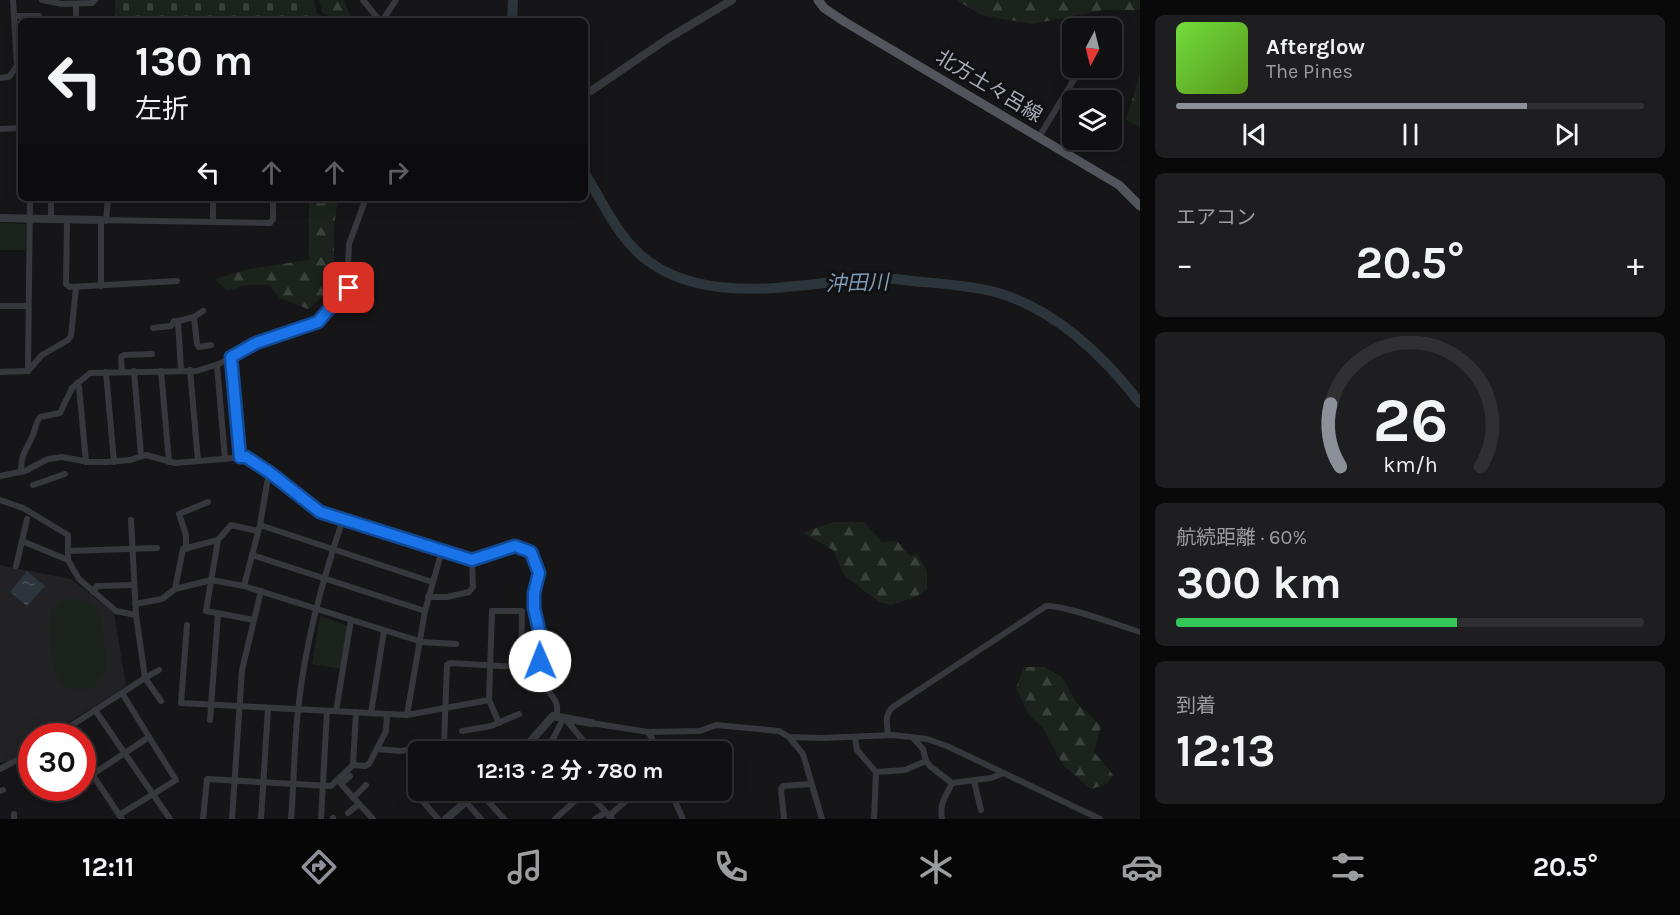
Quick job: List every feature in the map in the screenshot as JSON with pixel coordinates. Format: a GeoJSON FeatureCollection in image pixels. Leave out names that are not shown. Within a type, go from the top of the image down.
{"type":"FeatureCollection","features":[{"type":"Feature","properties":{"kind":"main road","name":"北方土々呂線"},"geometry":{"type":"LineString","coordinates":[[818,0],[824,8],[845,22],[1119,185],[1140,206]]}},
{"type":"Feature","properties":{"kind":"street"},"geometry":{"type":"LineString","coordinates":[[0,78],[9,77],[17,66],[12,0]]}},
{"type":"Feature","properties":{"kind":"street"},"geometry":{"type":"LineString","coordinates":[[42,0],[76,4],[93,3],[95,0]]}},
{"type":"Feature","properties":{"kind":"street"},"geometry":{"type":"LineString","coordinates":[[363,0],[378,18]]}},
{"type":"Feature","properties":{"kind":"street"},"geometry":{"type":"LineString","coordinates":[[383,18],[396,0]]}},
{"type":"Feature","properties":{"kind":"street"},"geometry":{"type":"LineString","coordinates":[[588,93],[667,39],[732,0]]}},
{"type":"Feature","properties":{"kind":"street"},"geometry":{"type":"LineString","coordinates":[[76,4],[76,18]]}},
{"type":"Feature","properties":{"kind":"street"},"geometry":{"type":"LineString","coordinates":[[14,16],[34,18]]}},
{"type":"Feature","properties":{"kind":"street"},"geometry":{"type":"LineString","coordinates":[[1039,137],[1075,78]]}},
{"type":"Feature","properties":{"kind":"street"},"geometry":{"type":"LineString","coordinates":[[0,129],[18,129]]}},
{"type":"Feature","properties":{"kind":"street"},"geometry":{"type":"LineString","coordinates":[[28,371],[30,201]]}},
{"type":"Feature","properties":{"kind":"street"},"geometry":{"type":"LineString","coordinates":[[51,201],[51,219]]}},
{"type":"Feature","properties":{"kind":"street"},"geometry":{"type":"LineString","coordinates":[[101,286],[103,220],[107,201]]}},
{"type":"Feature","properties":{"kind":"street"},"geometry":{"type":"LineString","coordinates":[[213,201],[213,222]]}},
{"type":"Feature","properties":{"kind":"street"},"geometry":{"type":"LineString","coordinates":[[0,218],[270,223],[273,219],[273,201]]}},
{"type":"Feature","properties":{"kind":"street"},"geometry":{"type":"LineString","coordinates":[[21,472],[21,456],[32,436],[37,419],[60,412],[72,388],[90,373],[197,371],[217,365],[256,343],[315,323],[340,300],[349,288],[349,244],[365,201]]}},
{"type":"Feature","properties":{"kind":"street"},"geometry":{"type":"LineString","coordinates":[[67,219],[66,284],[70,287],[177,281]]}},
{"type":"Feature","properties":{"kind":"street"},"geometry":{"type":"LineString","coordinates":[[0,372],[28,371],[42,355],[68,340],[71,336],[76,288]]}},
{"type":"Feature","properties":{"kind":"street"},"geometry":{"type":"LineString","coordinates":[[0,306],[28,306]]}},
{"type":"Feature","properties":{"kind":"street"},"geometry":{"type":"LineString","coordinates":[[153,328],[171,326],[174,321],[194,317],[203,311]]}},
{"type":"Feature","properties":{"kind":"street"},"geometry":{"type":"LineString","coordinates":[[194,317],[197,344],[212,345]]}},
{"type":"Feature","properties":{"kind":"street"},"geometry":{"type":"LineString","coordinates":[[178,321],[181,370]]}},
{"type":"Feature","properties":{"kind":"street"},"geometry":{"type":"LineString","coordinates":[[122,372],[124,355],[152,354]]}},
{"type":"Feature","properties":{"kind":"street"},"geometry":{"type":"LineString","coordinates":[[231,357],[240,457]]}},
{"type":"Feature","properties":{"kind":"street"},"geometry":{"type":"LineString","coordinates":[[217,365],[225,459]]}},
{"type":"Feature","properties":{"kind":"street"},"geometry":{"type":"LineString","coordinates":[[190,370],[198,461]]}},
{"type":"Feature","properties":{"kind":"street"},"geometry":{"type":"LineString","coordinates":[[134,371],[141,455]]}},
{"type":"Feature","properties":{"kind":"street"},"geometry":{"type":"LineString","coordinates":[[161,371],[169,462]]}},
{"type":"Feature","properties":{"kind":"street"},"geometry":{"type":"LineString","coordinates":[[106,372],[114,462]]}},
{"type":"Feature","properties":{"kind":"street"},"geometry":{"type":"LineString","coordinates":[[77,383],[86,462]]}},
{"type":"Feature","properties":{"kind":"street"},"geometry":{"type":"LineString","coordinates":[[0,476],[21,472],[48,459],[67,458],[86,462],[114,462],[130,460],[141,455],[169,462],[246,457],[320,512],[472,560],[515,546],[531,552],[539,573],[534,593],[534,608],[539,630],[541,673],[544,684],[557,701],[560,717],[551,741]]}},
{"type":"Feature","properties":{"kind":"street"},"geometry":{"type":"LineString","coordinates":[[33,485],[64,476],[67,458]]}},
{"type":"Feature","properties":{"kind":"street"},"geometry":{"type":"LineString","coordinates":[[244,586],[259,528],[269,472]]}},
{"type":"Feature","properties":{"kind":"street"},"geometry":{"type":"LineString","coordinates":[[0,500],[29,511],[68,535],[68,560],[79,579],[116,611],[136,615]]}},
{"type":"Feature","properties":{"kind":"street"},"geometry":{"type":"LineString","coordinates":[[186,549],[186,535],[179,514],[208,502]]}},
{"type":"Feature","properties":{"kind":"street"},"geometry":{"type":"LineString","coordinates":[[16,566],[27,519]]}},
{"type":"Feature","properties":{"kind":"street"},"geometry":{"type":"LineString","coordinates":[[291,819],[298,709],[315,609],[344,519]]}},
{"type":"Feature","properties":{"kind":"street"},"geometry":{"type":"LineString","coordinates":[[131,520],[135,604],[145,678],[161,701]]}},
{"type":"Feature","properties":{"kind":"street"},"geometry":{"type":"LineString","coordinates":[[254,620],[206,611],[218,540],[231,525],[259,528],[432,582]]}},
{"type":"Feature","properties":{"kind":"street"},"geometry":{"type":"LineString","coordinates":[[175,589],[183,549],[218,540]]}},
{"type":"Feature","properties":{"kind":"street"},"geometry":{"type":"LineString","coordinates":[[22,541],[68,560]]}},
{"type":"Feature","properties":{"kind":"street"},"geometry":{"type":"LineString","coordinates":[[69,551],[157,548]]}},
{"type":"Feature","properties":{"kind":"street"},"geometry":{"type":"LineString","coordinates":[[407,715],[425,611],[441,550]]}},
{"type":"Feature","properties":{"kind":"street"},"geometry":{"type":"LineString","coordinates":[[252,555],[425,611]]}},
{"type":"Feature","properties":{"kind":"street"},"geometry":{"type":"LineString","coordinates":[[428,597],[447,597],[469,592],[472,587],[472,560]]}},
{"type":"Feature","properties":{"kind":"street"},"geometry":{"type":"LineString","coordinates":[[135,604],[162,599],[175,589],[211,580],[244,586],[419,641],[456,644]]}},
{"type":"Feature","properties":{"kind":"street"},"geometry":{"type":"LineString","coordinates":[[93,592],[97,586],[134,585]]}},
{"type":"Feature","properties":{"kind":"street"},"geometry":{"type":"LineString","coordinates":[[232,819],[242,670],[261,591]]}},
{"type":"Feature","properties":{"kind":"street"},"geometry":{"type":"LineString","coordinates":[[888,735],[887,712],[893,707],[1046,606],[1074,611],[1140,632]]}},
{"type":"Feature","properties":{"kind":"street"},"geometry":{"type":"LineString","coordinates":[[377,749],[401,751],[444,743],[447,665],[450,663],[490,665],[521,667],[522,611],[492,611],[490,665],[489,700],[499,723]]}},
{"type":"Feature","properties":{"kind":"street"},"geometry":{"type":"LineString","coordinates":[[210,720],[218,614]]}},
{"type":"Feature","properties":{"kind":"street"},"geometry":{"type":"LineString","coordinates":[[336,711],[351,620]]}},
{"type":"Feature","properties":{"kind":"street"},"geometry":{"type":"LineString","coordinates":[[187,625],[182,703],[407,715],[489,700]]}},
{"type":"Feature","properties":{"kind":"street"},"geometry":{"type":"LineString","coordinates":[[371,713],[384,631]]}},
{"type":"Feature","properties":{"kind":"street"},"geometry":{"type":"LineString","coordinates":[[79,723],[95,710],[159,670]]}},
{"type":"Feature","properties":{"kind":"street"},"geometry":{"type":"LineString","coordinates":[[96,779],[121,817],[176,780],[122,693]]}},
{"type":"Feature","properties":{"kind":"street"},"geometry":{"type":"LineString","coordinates":[[261,819],[268,708]]}},
{"type":"Feature","properties":{"kind":"street"},"geometry":{"type":"LineString","coordinates":[[95,710],[170,819]]}},
{"type":"Feature","properties":{"kind":"street"},"geometry":{"type":"LineString","coordinates":[[321,819],[327,711]]}},
{"type":"Feature","properties":{"kind":"street"},"geometry":{"type":"LineString","coordinates":[[203,819],[207,778],[331,786],[353,765],[356,712]]}},
{"type":"Feature","properties":{"kind":"street"},"geometry":{"type":"LineString","coordinates":[[353,765],[369,764],[386,731],[387,714]]}},
{"type":"Feature","properties":{"kind":"street"},"geometry":{"type":"LineString","coordinates":[[462,731],[491,726],[519,714]]}},
{"type":"Feature","properties":{"kind":"street"},"geometry":{"type":"LineString","coordinates":[[560,717],[582,741]]}},
{"type":"Feature","properties":{"kind":"street"},"geometry":{"type":"LineString","coordinates":[[531,741],[550,719],[560,717],[648,732],[700,731],[716,725],[779,731],[789,737],[803,754],[822,819]]}},
{"type":"Feature","properties":{"kind":"street"},"geometry":{"type":"LineString","coordinates":[[648,732],[652,741]]}},
{"type":"Feature","properties":{"kind":"street"},"geometry":{"type":"LineString","coordinates":[[789,737],[888,735],[927,739],[947,746],[1097,818]]}},
{"type":"Feature","properties":{"kind":"street"},"geometry":{"type":"LineString","coordinates":[[96,772],[149,737]]}},
{"type":"Feature","properties":{"kind":"street"},"geometry":{"type":"LineString","coordinates":[[855,737],[857,750],[876,772],[874,819]]}},
{"type":"Feature","properties":{"kind":"street"},"geometry":{"type":"LineString","coordinates":[[913,737],[923,749],[926,761],[931,767],[952,783],[974,781],[1004,773]]}},
{"type":"Feature","properties":{"kind":"street"},"geometry":{"type":"LineString","coordinates":[[0,769],[18,759]]}},
{"type":"Feature","properties":{"kind":"street"},"geometry":{"type":"LineString","coordinates":[[876,772],[905,770],[926,761]]}},
{"type":"Feature","properties":{"kind":"street"},"geometry":{"type":"LineString","coordinates":[[350,776],[341,784],[373,819]]}},
{"type":"Feature","properties":{"kind":"street"},"geometry":{"type":"LineString","coordinates":[[974,781],[981,810]]}},
{"type":"Feature","properties":{"kind":"street"},"geometry":{"type":"LineString","coordinates":[[942,819],[940,807],[942,799],[952,783]]}},
{"type":"Feature","properties":{"kind":"street"},"geometry":{"type":"LineString","coordinates":[[784,819],[781,789],[783,786],[811,784]]}},
{"type":"Feature","properties":{"kind":"street"},"geometry":{"type":"LineString","coordinates":[[353,798],[366,785]]}},
{"type":"Feature","properties":{"kind":"street"},"geometry":{"type":"LineString","coordinates":[[423,801],[438,819]]}},
{"type":"Feature","properties":{"kind":"street"},"geometry":{"type":"LineString","coordinates":[[487,801],[504,819]]}},
{"type":"Feature","properties":{"kind":"street"},"geometry":{"type":"LineString","coordinates":[[555,819],[575,801]]}},
{"type":"Feature","properties":{"kind":"street"},"geometry":{"type":"LineString","coordinates":[[595,801],[609,816]]}},
{"type":"Feature","properties":{"kind":"street"},"geometry":{"type":"LineString","coordinates":[[595,819],[609,816],[625,801]]}},
{"type":"Feature","properties":{"kind":"street"},"geometry":{"type":"LineString","coordinates":[[675,801],[683,819]]}},
{"type":"Feature","properties":{"kind":"street"},"geometry":{"type":"LineString","coordinates":[[446,819],[466,802],[481,819]]}},
{"type":"Feature","properties":{"kind":"street"},"geometry":{"type":"LineString","coordinates":[[348,813],[359,804]]}},
{"type":"Feature","properties":{"kind":"shaded area"},"geometry":{"type":"Polygon","coordinates":[[[0,565],[71,579],[114,613],[126,686],[68,723],[18,723],[18,755],[0,763],[0,565]]]}},
{"type":"Feature","properties":{"kind":"green space"},"geometry":{"type":"Polygon","coordinates":[[[115,0],[314,0],[316,13],[326,18],[115,18],[115,0]]]}},
{"type":"Feature","properties":{"kind":"green space"},"geometry":{"type":"Polygon","coordinates":[[[319,0],[344,0],[351,18],[331,18],[322,12],[319,0]]]}},
{"type":"Feature","properties":{"kind":"green space"},"geometry":{"type":"Polygon","coordinates":[[[957,0],[1140,0],[1140,10],[1104,10],[1032,24],[981,15],[957,0]]]}},
{"type":"Feature","properties":{"kind":"green space"},"geometry":{"type":"Polygon","coordinates":[[[1140,74],[1140,127],[1126,120],[1140,74]]]}},
{"type":"Feature","properties":{"kind":"green space"},"geometry":{"type":"Polygon","coordinates":[[[307,201],[338,201],[334,226],[334,279],[331,290],[308,309],[280,298],[269,285],[246,285],[227,291],[215,279],[249,269],[309,260],[309,203],[307,201]]]}},
{"type":"Feature","properties":{"kind":"green space"},"geometry":{"type":"Polygon","coordinates":[[[0,223],[26,224],[25,250],[0,250],[0,223]]]}},
{"type":"Feature","properties":{"kind":"green space"},"geometry":{"type":"Polygon","coordinates":[[[833,522],[864,522],[882,542],[897,541],[910,556],[917,553],[927,571],[927,589],[916,597],[891,605],[879,602],[844,575],[833,550],[803,533],[833,522]]]}},
{"type":"Feature","properties":{"kind":"green space"},"geometry":{"type":"Polygon","coordinates":[[[77,598],[92,604],[101,617],[107,669],[93,688],[75,690],[66,686],[59,679],[54,669],[50,644],[50,611],[61,600],[77,598]]]}},
{"type":"Feature","properties":{"kind":"green space"},"geometry":{"type":"Polygon","coordinates":[[[320,616],[348,626],[341,669],[312,664],[320,616]]]}},
{"type":"Feature","properties":{"kind":"green space"},"geometry":{"type":"Polygon","coordinates":[[[1024,667],[1044,667],[1062,677],[1076,702],[1101,726],[1094,752],[1113,775],[1107,784],[1091,789],[1063,765],[1043,728],[1029,715],[1016,688],[1024,667]]]}},
{"type":"Feature","properties":{"kind":"water"},"geometry":{"type":"Polygon","coordinates":[[[27,571],[45,586],[27,606],[10,592],[27,571]]]}},
{"type":"Feature","properties":{"kind":"waterway","name":"沖田川"},"geometry":{"type":"LineString","coordinates":[[512,18],[513,0]]}},
{"type":"Feature","properties":{"kind":"waterway","name":"沖田川"},"geometry":{"type":"LineString","coordinates":[[588,179],[629,243],[648,261],[673,275],[700,284],[728,288],[758,289],[879,278],[977,288],[995,292],[1037,309],[1076,336],[1094,351],[1140,403]]}},
{"type":"Feature","properties":{"kind":"route"},"geometry":{"type":"LineString","coordinates":[[349,288],[318,322],[256,343],[231,357],[240,457],[246,457],[269,472],[320,512],[472,560],[515,546],[531,552],[539,573],[534,593],[534,608],[539,630],[540,661]]}}]}
